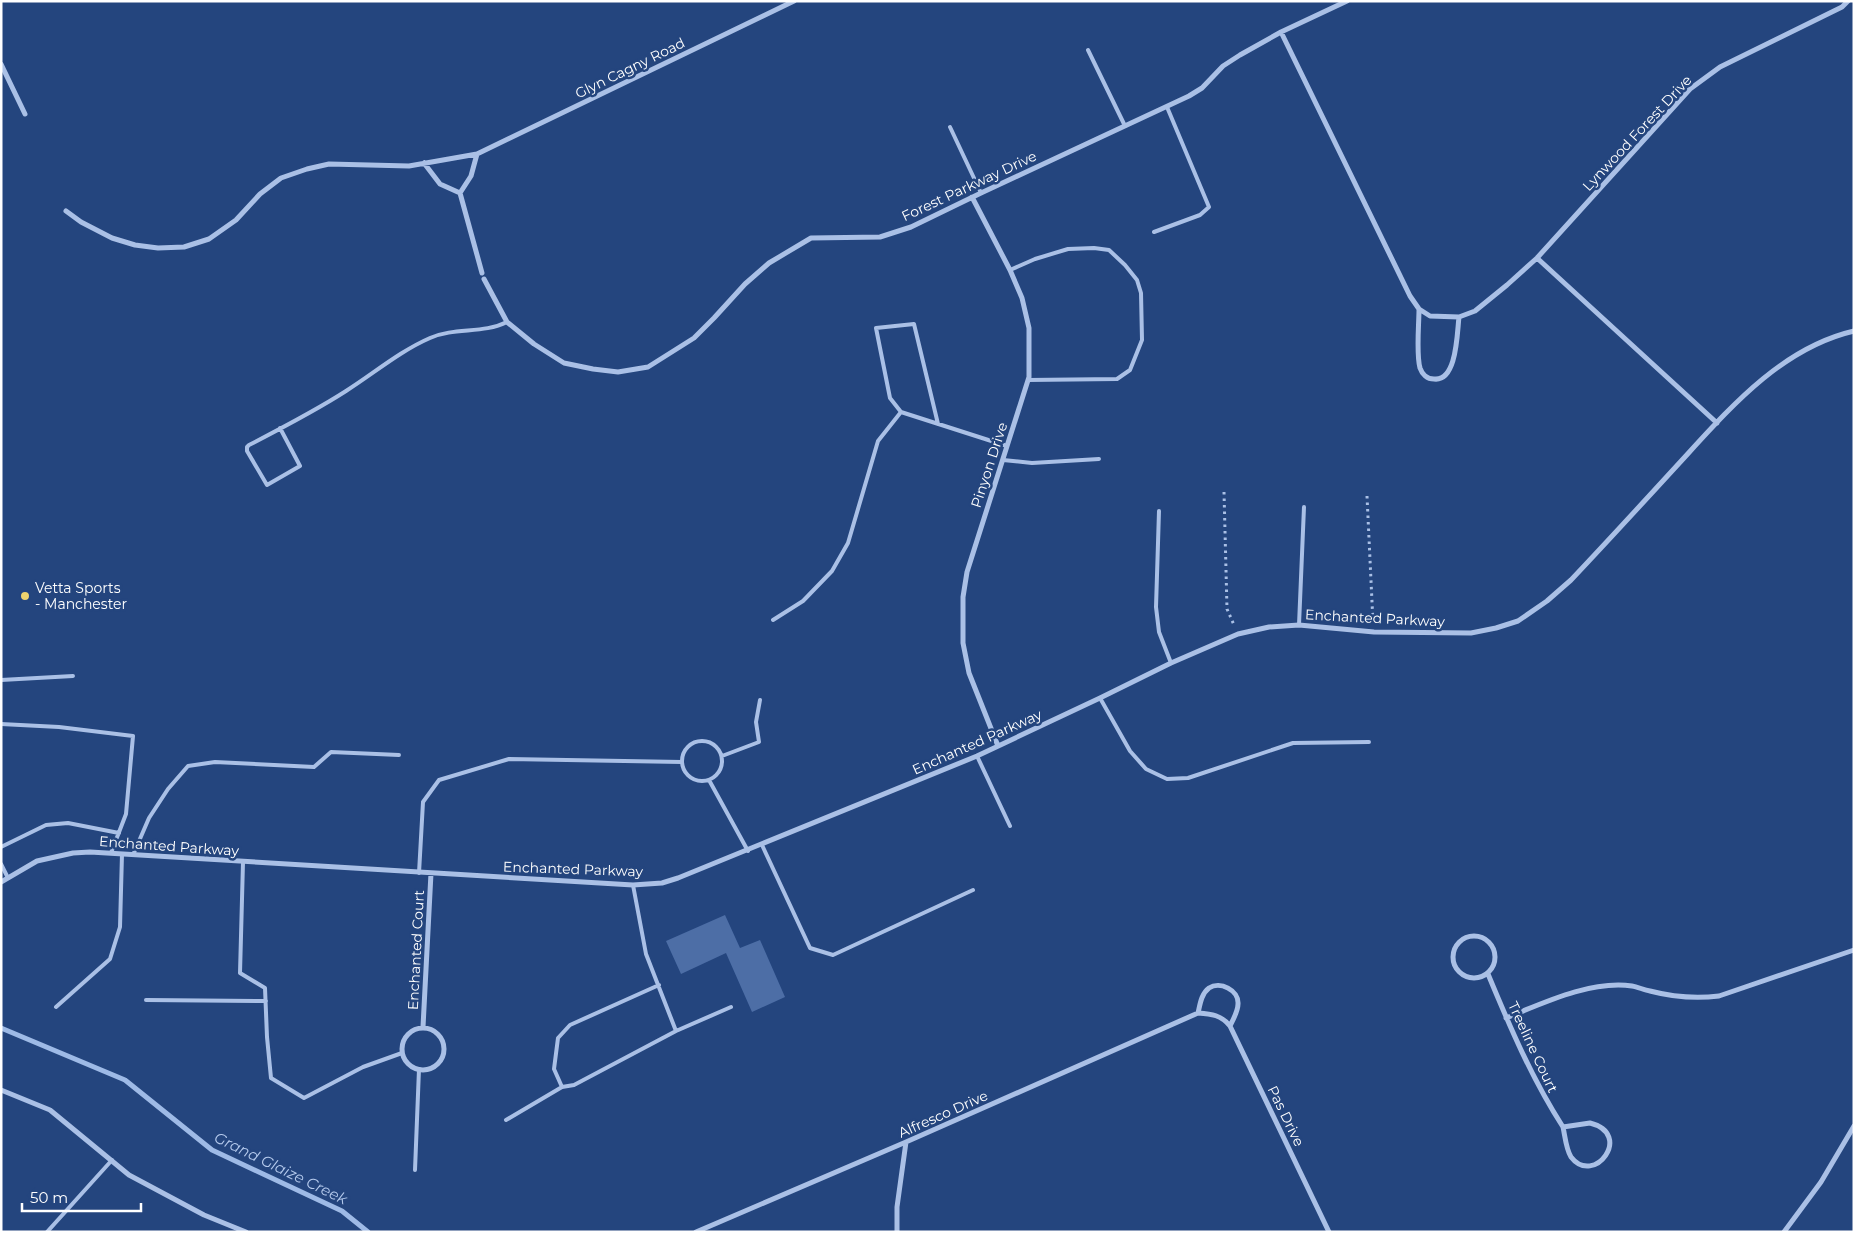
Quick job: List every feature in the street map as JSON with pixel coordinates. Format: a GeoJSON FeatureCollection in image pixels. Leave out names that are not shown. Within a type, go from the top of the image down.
{"type":"FeatureCollection","features":[{"type":"Feature","properties":{"kind":"street","name":"Glyn Cagny Road"},"geometry":{"type":"LineString","coordinates":[[66,211],[81,222],[112,238],[135,245],[158,248],[184,247],[209,238],[236,220],[260,194],[281,178],[329,164],[409,166],[477,154],[794,1]]}},
{"type":"Feature","properties":{"kind":"street"},"geometry":{"type":"LineString","coordinates":[[1347,1],[1281,32],[1410,296],[1419,309],[1419,367],[1426,377],[1442,379],[1450,371],[1460,317]]}},
{"type":"Feature","properties":{"kind":"street","name":"Lynwood Forest Drive"},"geometry":{"type":"LineString","coordinates":[[1419,309],[1430,316],[1460,317],[1475,311],[1507,286],[1537,258],[1690,89],[1720,67],[1842,7],[1848,1]]}},
{"type":"Feature","properties":{"kind":"street","name":"Forest Parkway Drive"},"geometry":{"type":"LineString","coordinates":[[460,193],[483,276],[507,322],[540,348],[564,363],[618,372],[648,367],[694,338],[745,284],[768,263],[811,238],[880,237],[911,227],[981,192],[1189,96],[1202,88],[1223,66],[1281,32]]}},
{"type":"Feature","properties":{"kind":"street"},"geometry":{"type":"LineString","coordinates":[[1,64],[25,114]]}},
{"type":"Feature","properties":{"kind":"street"},"geometry":{"type":"LineString","coordinates":[[424,163],[440,184],[460,193],[471,176],[477,154]]}},
{"type":"Feature","properties":{"kind":"street","name":"Pinyon Drive"},"geometry":{"type":"LineString","coordinates":[[972,197],[1010,270],[1022,298],[1029,328],[1028,380],[967,572],[962,597],[963,643],[969,673],[998,746]]}},
{"type":"Feature","properties":{"kind":"street"},"geometry":{"type":"LineString","coordinates":[[1537,258],[1717,423]]}},
{"type":"Feature","properties":{"kind":"street","name":"Enchanted Parkway"},"geometry":{"type":"LineString","coordinates":[[1,882],[37,861],[90,852],[431,874],[634,885],[662,883],[748,851],[977,756],[1171,663],[1238,634],[1299,625],[1374,632],[1471,632],[1496,628],[1518,621],[1547,601],[1571,580],[1717,423],[1759,382],[1813,345],[1854,331]]}},
{"type":"Feature","properties":{"kind":"street","name":"Enchanted Court"},"geometry":{"type":"LineString","coordinates":[[424,1027],[431,874]]}},
{"type":"Feature","properties":{"kind":"street"},"geometry":{"type":"LineString","coordinates":[[1474,935],[1480,936],[1492,943],[1495,956],[1492,969],[1488,974],[1474,979],[1467,978],[1461,974],[1454,961],[1454,953],[1461,941],[1474,935]]}},
{"type":"Feature","properties":{"kind":"street"},"geometry":{"type":"LineString","coordinates":[[1506,1018],[1547,1001],[1606,985],[1632,986],[1651,992],[1698,999],[1719,996],[1854,950]]}},
{"type":"Feature","properties":{"kind":"street","name":"Treeline Court"},"geometry":{"type":"LineString","coordinates":[[1488,974],[1506,1018],[1543,1096],[1563,1127],[1568,1151],[1577,1162],[1583,1165],[1597,1164],[1607,1155],[1610,1148],[1608,1134],[1597,1124],[1583,1123],[1563,1127]]}},
{"type":"Feature","properties":{"kind":"street"},"geometry":{"type":"LineString","coordinates":[[1198,1013],[1204,994],[1210,988],[1223,986],[1230,989],[1238,1002],[1230,1026]]}},
{"type":"Feature","properties":{"kind":"street","name":"Alfresco Drive"},"geometry":{"type":"LineString","coordinates":[[696,1232],[1198,1013],[1217,1015]]}},
{"type":"Feature","properties":{"kind":"street","name":"Pas Drive"},"geometry":{"type":"LineString","coordinates":[[1217,1015],[1224,1018],[1230,1026],[1329,1232]]}},
{"type":"Feature","properties":{"kind":"street","name":"Enchanted Court"},"geometry":{"type":"LineString","coordinates":[[402,1053],[405,1038],[410,1032],[424,1027],[437,1032],[442,1038],[444,1053],[439,1063],[433,1068],[419,1069]]}},
{"type":"Feature","properties":{"kind":"street"},"geometry":{"type":"LineString","coordinates":[[402,1053],[410,1065],[419,1069]]}},
{"type":"Feature","properties":{"kind":"street"},"geometry":{"type":"LineString","coordinates":[[1,1090],[50,1110],[129,1175],[204,1215],[246,1232]]}},
{"type":"Feature","properties":{"kind":"street"},"geometry":{"type":"LineString","coordinates":[[1784,1232],[1821,1182],[1854,1126]]}},
{"type":"Feature","properties":{"kind":"street"},"geometry":{"type":"LineString","coordinates":[[897,1232],[897,1207],[906,1142]]}},
{"type":"Feature","properties":{"kind":"lane"},"geometry":{"type":"LineString","coordinates":[[1088,50],[1125,126]]}},
{"type":"Feature","properties":{"kind":"lane"},"geometry":{"type":"LineString","coordinates":[[1154,232],[1200,215],[1209,207],[1167,107]]}},
{"type":"Feature","properties":{"kind":"lane"},"geometry":{"type":"LineString","coordinates":[[950,127],[981,192]]}},
{"type":"Feature","properties":{"kind":"lane"},"geometry":{"type":"LineString","coordinates":[[1010,270],[1035,259],[1068,249],[1094,248],[1109,250],[1137,280],[1141,293],[1142,340],[1130,370],[1116,378],[1028,380]]}},
{"type":"Feature","properties":{"kind":"lane"},"geometry":{"type":"LineString","coordinates":[[280,428],[300,466],[267,485],[247,451],[247,447],[280,428],[325,405],[408,350],[430,338],[446,334],[495,328],[507,322]]}},
{"type":"Feature","properties":{"kind":"lane"},"geometry":{"type":"LineString","coordinates":[[938,424],[914,324],[876,328],[890,398],[901,412],[938,424],[1007,446]]}},
{"type":"Feature","properties":{"kind":"lane"},"geometry":{"type":"LineString","coordinates":[[773,620],[803,601],[832,570],[848,543],[878,441],[901,412]]}},
{"type":"Feature","properties":{"kind":"lane"},"geometry":{"type":"LineString","coordinates":[[1003,460],[1032,462],[1099,459]]}},
{"type":"Feature","properties":{"kind":"lane"},"geometry":{"type":"LineString","coordinates":[[1299,625],[1304,507]]}},
{"type":"Feature","properties":{"kind":"lane"},"geometry":{"type":"LineString","coordinates":[[1159,511],[1156,607],[1159,632],[1171,663]]}},
{"type":"Feature","properties":{"kind":"lane"},"geometry":{"type":"LineString","coordinates":[[1,680],[73,676]]}},
{"type":"Feature","properties":{"kind":"lane"},"geometry":{"type":"LineString","coordinates":[[1100,698],[1130,751],[1146,769],[1167,780],[1188,778],[1293,744],[1368,742]]}},
{"type":"Feature","properties":{"kind":"lane"},"geometry":{"type":"LineString","coordinates":[[722,756],[759,742],[756,722],[760,700]]}},
{"type":"Feature","properties":{"kind":"lane"},"geometry":{"type":"LineString","coordinates":[[1,724],[59,727],[133,736],[126,814],[111,853]]}},
{"type":"Feature","properties":{"kind":"lane"},"geometry":{"type":"LineString","coordinates":[[697,741],[709,742],[715,745],[722,756],[721,769],[718,774],[709,780],[701,782],[689,777],[685,772],[682,762],[686,748],[697,741]]}},
{"type":"Feature","properties":{"kind":"lane"},"geometry":{"type":"LineString","coordinates":[[133,855],[149,818],[168,789],[188,766],[215,762],[314,767],[330,752],[399,754]]}},
{"type":"Feature","properties":{"kind":"lane"},"geometry":{"type":"LineString","coordinates":[[977,756],[1010,826]]}},
{"type":"Feature","properties":{"kind":"lane"},"geometry":{"type":"LineString","coordinates":[[418,873],[423,802],[439,780],[509,759],[682,762]]}},
{"type":"Feature","properties":{"kind":"lane"},"geometry":{"type":"LineString","coordinates":[[709,780],[748,851]]}},
{"type":"Feature","properties":{"kind":"lane"},"geometry":{"type":"LineString","coordinates":[[1,847],[46,824],[68,823],[119,833]]}},
{"type":"Feature","properties":{"kind":"lane"},"geometry":{"type":"LineString","coordinates":[[762,845],[810,948],[833,955],[973,890]]}},
{"type":"Feature","properties":{"kind":"lane"},"geometry":{"type":"LineString","coordinates":[[56,1008],[110,959],[120,927],[122,854]]}},
{"type":"Feature","properties":{"kind":"lane"},"geometry":{"type":"LineString","coordinates":[[243,862],[240,973],[265,988],[271,1078],[304,1098],[363,1066],[402,1053]]}},
{"type":"Feature","properties":{"kind":"lane"},"geometry":{"type":"LineString","coordinates":[[1,864],[8,878]]}},
{"type":"Feature","properties":{"kind":"lane"},"geometry":{"type":"LineString","coordinates":[[634,885],[646,954],[676,1030]]}},
{"type":"Feature","properties":{"kind":"lane"},"geometry":{"type":"LineString","coordinates":[[562,1087],[554,1069],[558,1038],[570,1025],[659,985]]}},
{"type":"Feature","properties":{"kind":"lane"},"geometry":{"type":"LineString","coordinates":[[146,1000],[266,1001]]}},
{"type":"Feature","properties":{"kind":"lane"},"geometry":{"type":"LineString","coordinates":[[506,1120],[562,1087],[574,1085],[676,1030],[731,1007]]}},
{"type":"Feature","properties":{"kind":"lane"},"geometry":{"type":"LineString","coordinates":[[415,1170],[419,1069]]}},
{"type":"Feature","properties":{"kind":"lane"},"geometry":{"type":"LineString","coordinates":[[47,1232],[112,1160]]}},
{"type":"Feature","properties":{"kind":"path"},"geometry":{"type":"LineString","coordinates":[[1224,492],[1227,608],[1238,634]]}},
{"type":"Feature","properties":{"kind":"path"},"geometry":{"type":"LineString","coordinates":[[1367,496],[1374,632]]}},
{"type":"Feature","properties":{"kind":"building"},"geometry":{"type":"Polygon","coordinates":[[[725,915],[740,948],[760,940],[785,997],[752,1012],[726,953],[681,974],[666,941],[725,915]]]}},
{"type":"Feature","properties":{"kind":"waterway","name":"Grand Glaize Creek"},"geometry":{"type":"LineString","coordinates":[[1,1028],[125,1080],[212,1150],[342,1211],[368,1232]]}},
{"type":"Feature","properties":{"kind":"place","name":"Vetta Sports - Manchester"},"geometry":{"type":"Point","coordinates":[25,596]}}]}
